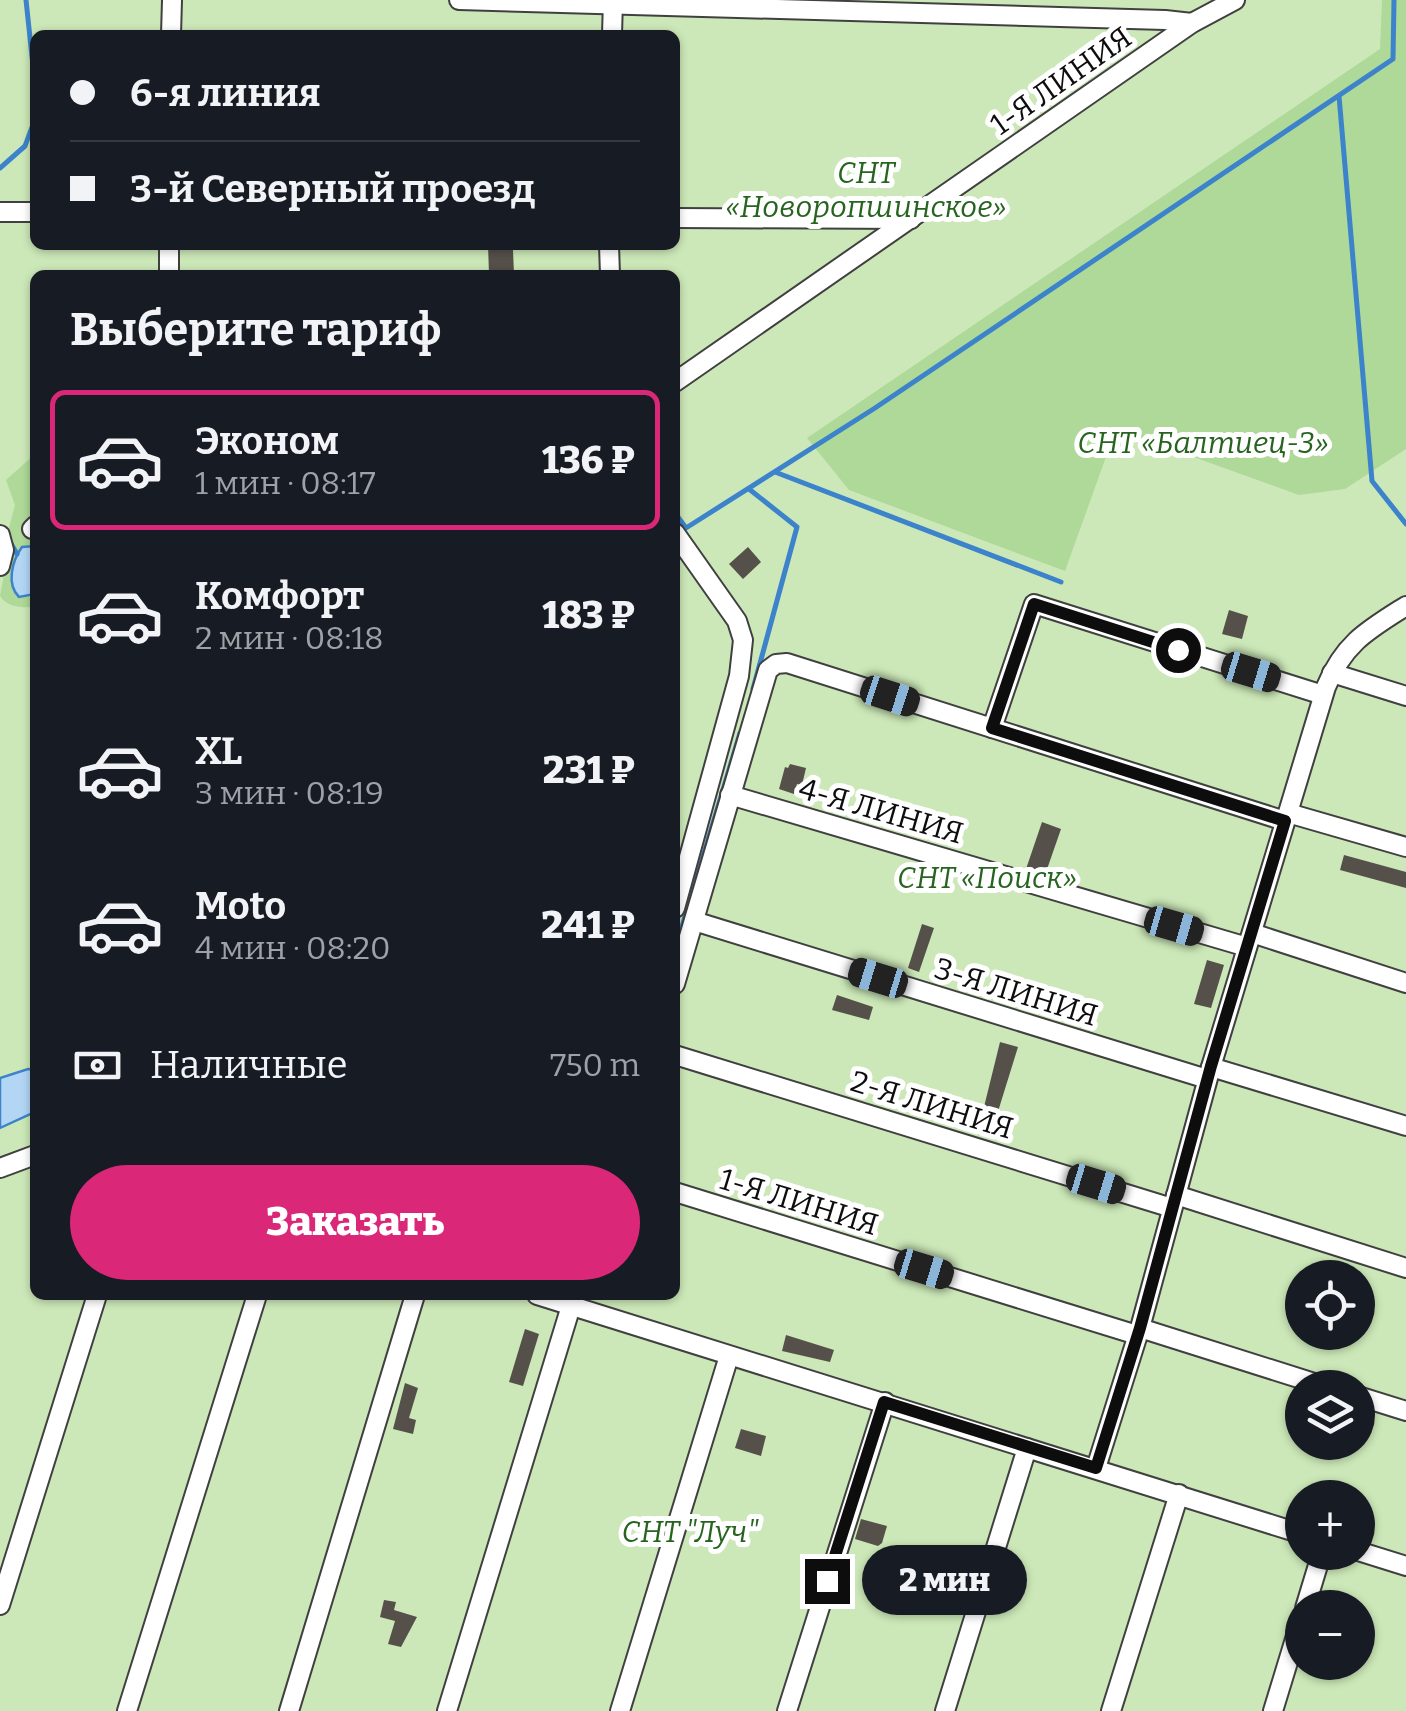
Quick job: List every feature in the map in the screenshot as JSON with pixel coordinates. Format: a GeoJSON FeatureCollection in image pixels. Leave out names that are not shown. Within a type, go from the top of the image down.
{"type":"FeatureCollection","features":[{"type":"Feature","properties":{"kind":"street"},"geometry":{"type":"LineString","coordinates":[[171,30],[172,0]]}},
{"type":"Feature","properties":{"kind":"street"},"geometry":{"type":"LineString","coordinates":[[458,0],[613,1],[1192,24]]}},
{"type":"Feature","properties":{"kind":"street","name":"1-Я ЛИНИЯ"},"geometry":{"type":"LineString","coordinates":[[680,379],[1192,24],[1235,0]]}},
{"type":"Feature","properties":{"kind":"street"},"geometry":{"type":"LineString","coordinates":[[612,30],[613,1]]}},
{"type":"Feature","properties":{"kind":"street"},"geometry":{"type":"LineString","coordinates":[[0,212],[30,212]]}},
{"type":"Feature","properties":{"kind":"street"},"geometry":{"type":"LineString","coordinates":[[680,218],[911,218]]}},
{"type":"Feature","properties":{"kind":"street"},"geometry":{"type":"LineString","coordinates":[[0,535],[4,550],[0,566]]}},
{"type":"Feature","properties":{"kind":"street"},"geometry":{"type":"LineString","coordinates":[[680,540],[737,621],[743,640],[740,676],[680,890]]}},
{"type":"Feature","properties":{"kind":"street"},"geometry":{"type":"LineString","coordinates":[[992,728],[1034,604],[1323,695]]}},
{"type":"Feature","properties":{"kind":"street"},"geometry":{"type":"LineString","coordinates":[[1096,1468],[1323,695],[1344,650],[1406,606]]}},
{"type":"Feature","properties":{"kind":"street"},"geometry":{"type":"LineString","coordinates":[[680,967],[768,670],[776,664],[787,663],[1286,817],[1406,848]]}},
{"type":"Feature","properties":{"kind":"street"},"geometry":{"type":"LineString","coordinates":[[1332,674],[1406,696]]}},
{"type":"Feature","properties":{"kind":"street","name":"4-Я ЛИНИЯ"},"geometry":{"type":"LineString","coordinates":[[730,795],[1406,983]]}},
{"type":"Feature","properties":{"kind":"street","name":"3-Я ЛИНИЯ"},"geometry":{"type":"LineString","coordinates":[[694,921],[1209,1073],[1406,1126]]}},
{"type":"Feature","properties":{"kind":"street","name":"2-Я ЛИНИЯ"},"geometry":{"type":"LineString","coordinates":[[680,1056],[1406,1268]]}},
{"type":"Feature","properties":{"kind":"street"},"geometry":{"type":"LineString","coordinates":[[0,1168],[30,1157]]}},
{"type":"Feature","properties":{"kind":"street","name":"1-Я ЛИНИЯ"},"geometry":{"type":"LineString","coordinates":[[680,1194],[1285,1375]]}},
{"type":"Feature","properties":{"kind":"street"},"geometry":{"type":"LineString","coordinates":[[0,1605],[94,1300]]}},
{"type":"Feature","properties":{"kind":"street"},"geometry":{"type":"LineString","coordinates":[[128,1711],[255,1300]]}},
{"type":"Feature","properties":{"kind":"street"},"geometry":{"type":"LineString","coordinates":[[289,1711],[413,1300]]}},
{"type":"Feature","properties":{"kind":"street"},"geometry":{"type":"LineString","coordinates":[[447,1711],[570,1301],[729,1356],[1285,1528]]}},
{"type":"Feature","properties":{"kind":"street"},"geometry":{"type":"LineString","coordinates":[[620,1711],[729,1356]]}},
{"type":"Feature","properties":{"kind":"street"},"geometry":{"type":"LineString","coordinates":[[786,1711],[884,1402]]}},
{"type":"Feature","properties":{"kind":"street"},"geometry":{"type":"LineString","coordinates":[[1375,1402],[1406,1412]]}},
{"type":"Feature","properties":{"kind":"street"},"geometry":{"type":"LineString","coordinates":[[946,1711],[1027,1448]]}},
{"type":"Feature","properties":{"kind":"street"},"geometry":{"type":"LineString","coordinates":[[1112,1711],[1180,1494]]}},
{"type":"Feature","properties":{"kind":"street"},"geometry":{"type":"LineString","coordinates":[[1375,1556],[1406,1566]]}},
{"type":"Feature","properties":{"kind":"street"},"geometry":{"type":"LineString","coordinates":[[1273,1711],[1285,1672]]}},
{"type":"Feature","properties":{"kind":"green space"},"geometry":{"type":"Polygon","coordinates":[[[0,0],[1406,0],[1406,1711],[0,1711],[0,0]]]}},
{"type":"Feature","properties":{"kind":"green space","name":"СНТ «Балтиец-3»"},"geometry":{"type":"Polygon","coordinates":[[[1382,0],[1406,0],[1406,449],[1345,489],[1299,495],[1116,429],[1065,571],[849,490],[807,438],[1380,49],[1382,0]]]}},
{"type":"Feature","properties":{"kind":"green space"},"geometry":{"type":"Polygon","coordinates":[[[30,458],[30,546],[22,547],[11,576],[30,598],[30,606],[11,605],[0,596],[15,505],[6,480],[30,458]]]}},
{"type":"Feature","properties":{"kind":"water"},"geometry":{"type":"Polygon","coordinates":[[[30,546],[30,595],[19,597],[12,579],[15,559],[22,547],[30,546]]]}},
{"type":"Feature","properties":{"kind":"water"},"geometry":{"type":"Polygon","coordinates":[[[30,1069],[30,1114],[0,1128],[0,1078],[30,1069]]]}},
{"type":"Feature","properties":{"kind":"building"},"geometry":{"type":"Polygon","coordinates":[[[488,250],[513,250],[514,270],[489,270],[488,250]]]}},
{"type":"Feature","properties":{"kind":"building"},"geometry":{"type":"Polygon","coordinates":[[[748,547],[761,562],[743,579],[729,564],[748,547]]]}},
{"type":"Feature","properties":{"kind":"building"},"geometry":{"type":"Polygon","coordinates":[[[1229,610],[1248,616],[1242,639],[1222,634],[1229,610]]]}},
{"type":"Feature","properties":{"kind":"building"},"geometry":{"type":"Polygon","coordinates":[[[790,764],[806,768],[802,785],[797,784],[794,794],[779,789],[785,767],[790,764]]]}},
{"type":"Feature","properties":{"kind":"building"},"geometry":{"type":"Polygon","coordinates":[[[1042,822],[1061,829],[1045,875],[1026,869],[1042,822]]]}},
{"type":"Feature","properties":{"kind":"building"},"geometry":{"type":"Polygon","coordinates":[[[1344,855],[1406,872],[1406,888],[1340,870],[1344,855]]]}},
{"type":"Feature","properties":{"kind":"building"},"geometry":{"type":"Polygon","coordinates":[[[922,924],[934,928],[919,972],[908,968],[922,924]]]}},
{"type":"Feature","properties":{"kind":"building"},"geometry":{"type":"Polygon","coordinates":[[[1207,960],[1224,965],[1211,1008],[1194,1004],[1207,960]]]}},
{"type":"Feature","properties":{"kind":"building"},"geometry":{"type":"Polygon","coordinates":[[[837,995],[873,1007],[869,1020],[832,1010],[837,995]]]}},
{"type":"Feature","properties":{"kind":"building"},"geometry":{"type":"Polygon","coordinates":[[[1000,1042],[1018,1047],[991,1134],[972,1128],[976,1114],[982,1115],[1000,1042]]]}},
{"type":"Feature","properties":{"kind":"building"},"geometry":{"type":"Polygon","coordinates":[[[525,1329],[539,1334],[523,1386],[509,1382],[525,1329]]]}},
{"type":"Feature","properties":{"kind":"building"},"geometry":{"type":"Polygon","coordinates":[[[786,1335],[834,1350],[830,1362],[782,1351],[786,1335]]]}},
{"type":"Feature","properties":{"kind":"building"},"geometry":{"type":"Polygon","coordinates":[[[405,1383],[418,1388],[409,1418],[416,1420],[413,1434],[393,1429],[405,1383]]]}},
{"type":"Feature","properties":{"kind":"building"},"geometry":{"type":"Polygon","coordinates":[[[741,1429],[766,1436],[761,1456],[735,1448],[741,1429]]]}},
{"type":"Feature","properties":{"kind":"building"},"geometry":{"type":"Polygon","coordinates":[[[861,1519],[887,1526],[878,1546],[855,1539],[861,1519]]]}},
{"type":"Feature","properties":{"kind":"building"},"geometry":{"type":"Polygon","coordinates":[[[384,1600],[396,1602],[394,1610],[417,1617],[401,1647],[388,1644],[395,1621],[380,1617],[384,1600]]]}},
{"type":"Feature","properties":{"kind":"waterway"},"geometry":{"type":"LineString","coordinates":[[26,0],[30,38]]}},
{"type":"Feature","properties":{"kind":"waterway"},"geometry":{"type":"LineString","coordinates":[[680,520],[686,528],[875,408],[1393,59],[1394,0]]}},
{"type":"Feature","properties":{"kind":"waterway"},"geometry":{"type":"LineString","coordinates":[[1339,96],[1372,481],[1406,524]]}},
{"type":"Feature","properties":{"kind":"waterway"},"geometry":{"type":"LineString","coordinates":[[0,168],[25,146],[30,132]]}},
{"type":"Feature","properties":{"kind":"waterway"},"geometry":{"type":"LineString","coordinates":[[775,472],[1061,582]]}},
{"type":"Feature","properties":{"kind":"waterway"},"geometry":{"type":"LineString","coordinates":[[749,489],[797,527],[753,689]]}},
{"type":"Feature","properties":{"kind":"waterway"},"geometry":{"type":"LineString","coordinates":[[10,542],[17,554]]}},
{"type":"Feature","properties":{"kind":"waterway"},"geometry":{"type":"LineString","coordinates":[[680,933],[740,733]]}},
{"type":"Feature","properties":{"kind":"route"},"geometry":{"type":"LineString","coordinates":[[827,1581],[884,1402],[1096,1468],[1285,821],[992,728],[1034,604],[1178,650]]}},
{"type":"Feature","properties":{"kind":"park label","name":"СНТ «Новоропшинское»"},"geometry":{"type":"Point","coordinates":[866,190]}},
{"type":"Feature","properties":{"kind":"park label","name":"СНТ «Поиск»"},"geometry":{"type":"Point","coordinates":[987,878]}},
{"type":"Feature","properties":{"kind":"park label","name":"СНТ \"Луч\""},"geometry":{"type":"Point","coordinates":[690,1532]}}]}
